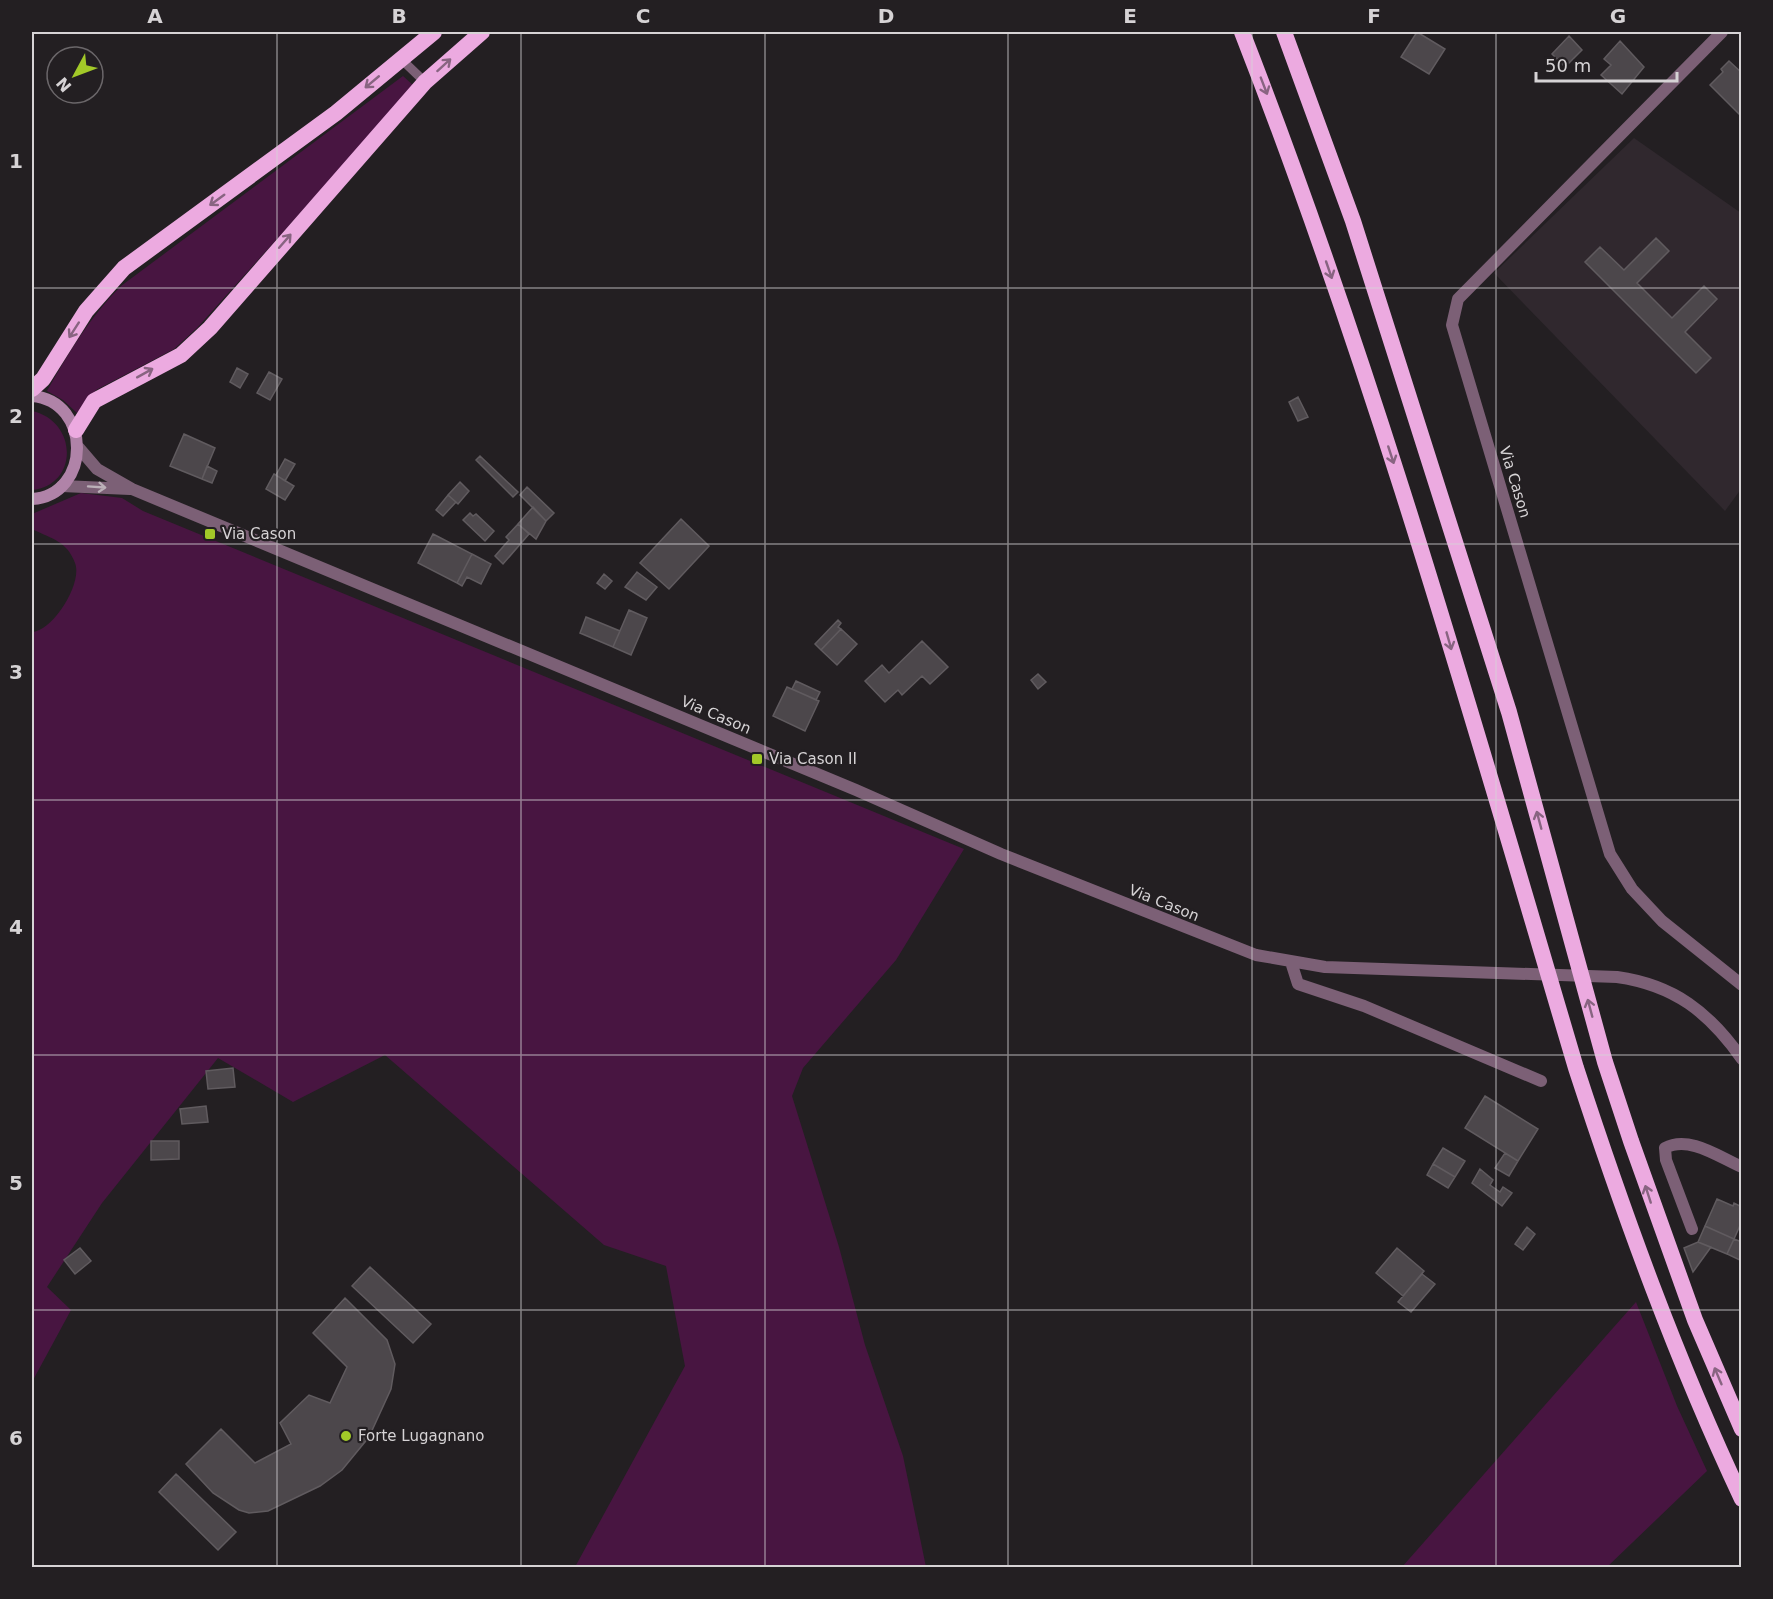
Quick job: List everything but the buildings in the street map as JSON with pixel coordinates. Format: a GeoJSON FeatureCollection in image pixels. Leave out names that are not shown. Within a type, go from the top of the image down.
{"type":"FeatureCollection","features":[{"type":"Feature","properties":{"kind":"highway"},"geometry":{"type":"LineString","coordinates":[[32,390],[43,379],[86,311],[124,268],[336,113],[434,32]]}},
{"type":"Feature","properties":{"kind":"highway"},"geometry":{"type":"LineString","coordinates":[[76,430],[94,401],[182,355],[210,328],[425,82],[482,32]]}},
{"type":"Feature","properties":{"kind":"highway"},"geometry":{"type":"LineString","coordinates":[[1242,32],[1281,131],[1349,324],[1421,547],[1576,1068],[1602,1147],[1667,1330],[1742,1498]]}},
{"type":"Feature","properties":{"kind":"highway"},"geometry":{"type":"LineString","coordinates":[[1284,32],[1353,221],[1509,712],[1605,1062],[1686,1298],[1742,1429]]}},
{"type":"Feature","properties":{"kind":"main road"},"geometry":{"type":"LineString","coordinates":[[32,396],[52,402],[67,414],[76,430],[79,448],[75,469],[62,486],[50,495],[32,499]]}},
{"type":"Feature","properties":{"kind":"street","name":"Via Cason"},"geometry":{"type":"LineString","coordinates":[[1722,32],[1458,299],[1452,325],[1610,854],[1632,890],[1662,921],[1733,975],[1742,985]]}},
{"type":"Feature","properties":{"kind":"street","name":"Via Cason"},"geometry":{"type":"LineString","coordinates":[[79,448],[96,468],[132,489],[856,790],[1001,854],[1256,955],[1325,967],[1498,972],[1643,980],[1667,990],[1702,1011],[1724,1034],[1742,1059]]}},
{"type":"Feature","properties":{"kind":"street","name":"Via Cason"},"geometry":{"type":"LineString","coordinates":[[62,486],[132,489]]}},
{"type":"Feature","properties":{"kind":"street"},"geometry":{"type":"LineString","coordinates":[[1291,962],[1298,984],[1307,989],[1364,1006],[1541,1081]]}},
{"type":"Feature","properties":{"kind":"street"},"geometry":{"type":"LineString","coordinates":[[1692,1229],[1666,1160],[1665,1148],[1674,1143],[1688,1144],[1742,1167]]}},
{"type":"Feature","properties":{"kind":"lane"},"geometry":{"type":"LineString","coordinates":[[400,58],[425,82]]}},
{"type":"Feature","properties":{"kind":"shaded area"},"geometry":{"type":"Polygon","coordinates":[[[403,76],[414,86],[197,328],[174,349],[96,390],[77,413],[63,400],[47,391],[63,362],[99,310],[121,286],[403,76]]]}},
{"type":"Feature","properties":{"kind":"shaded area"},"geometry":{"type":"Polygon","coordinates":[[[1634,138],[1741,213],[1741,489],[1725,511],[1494,273],[1634,138]]]}},
{"type":"Feature","properties":{"kind":"shaded area"},"geometry":{"type":"Polygon","coordinates":[[[32,411],[47,417],[58,427],[65,439],[67,452],[65,465],[58,477],[47,486],[32,490],[32,411]]]}},
{"type":"Feature","properties":{"kind":"shaded area"},"geometry":{"type":"Polygon","coordinates":[[[81,493],[122,498],[143,511],[964,849],[896,960],[803,1068],[792,1096],[839,1247],[865,1345],[903,1456],[926,1567],[575,1567],[685,1366],[666,1266],[604,1245],[385,1055],[293,1102],[218,1058],[102,1203],[47,1287],[71,1310],[32,1382],[32,632],[49,624],[57,615],[75,582],[76,572],[72,556],[63,545],[34,530],[32,514],[81,493]]]}},
{"type":"Feature","properties":{"kind":"shaded area"},"geometry":{"type":"Polygon","coordinates":[[[1636,1302],[1677,1406],[1707,1471],[1607,1567],[1402,1567],[1636,1302]]]}},
{"type":"Feature","properties":{"kind":"place","name":"Via Cason"},"geometry":{"type":"Point","coordinates":[210,534]}},
{"type":"Feature","properties":{"kind":"place","name":"Via Cason II"},"geometry":{"type":"Point","coordinates":[757,759]}},
{"type":"Feature","properties":{"kind":"place","name":"Forte Lugagnano"},"geometry":{"type":"Point","coordinates":[346,1436]}}]}
